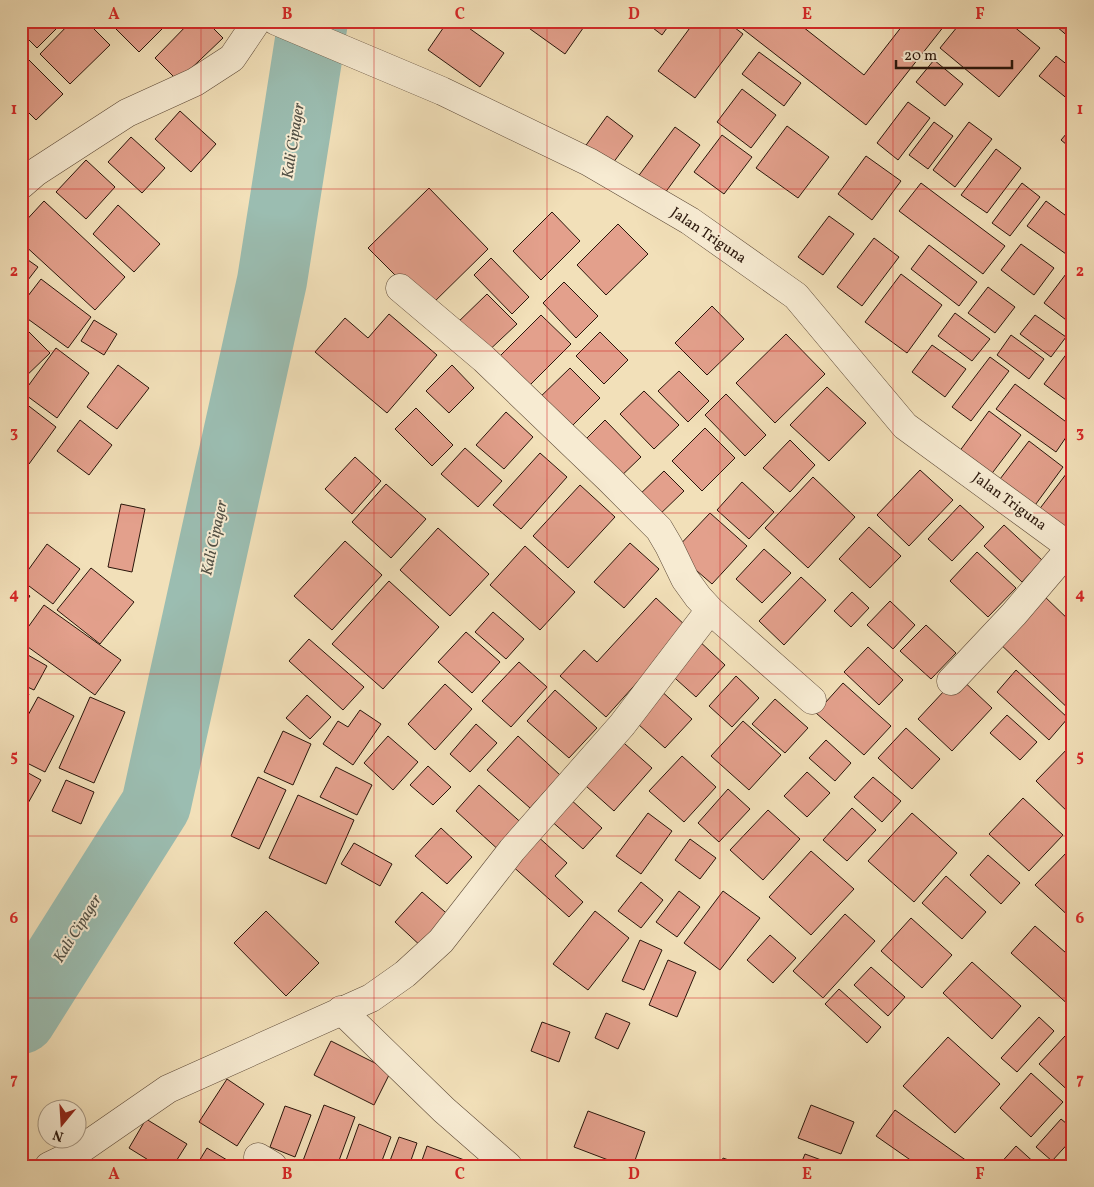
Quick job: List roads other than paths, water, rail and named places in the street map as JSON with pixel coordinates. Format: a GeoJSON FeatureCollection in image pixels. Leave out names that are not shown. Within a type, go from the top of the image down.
{"type":"FeatureCollection","features":[{"type":"Feature","properties":{"kind":"street"},"geometry":{"type":"LineString","coordinates":[[21,185],[36,172],[127,113],[195,82],[232,58],[257,21]]}},
{"type":"Feature","properties":{"kind":"street","name":"Jalan Triguna"},"geometry":{"type":"LineString","coordinates":[[280,23],[442,90],[589,162],[690,221],[796,296],[906,426],[1072,548]]}},
{"type":"Feature","properties":{"kind":"street"},"geometry":{"type":"LineString","coordinates":[[400,288],[484,359],[658,528],[685,579],[698,597],[710,610],[812,700]]}},
{"type":"Feature","properties":{"kind":"street"},"geometry":{"type":"LineString","coordinates":[[951,680],[1014,614],[1072,548]]}},
{"type":"Feature","properties":{"kind":"street"},"geometry":{"type":"LineString","coordinates":[[49,1166],[74,1154],[168,1090],[371,998],[405,974],[441,941],[512,850],[622,726],[710,610]]}},
{"type":"Feature","properties":{"kind":"street"},"geometry":{"type":"LineString","coordinates":[[341,1010],[444,1110],[508,1166]]}},
{"type":"Feature","properties":{"kind":"waterway","name":"Kali Cipager"},"geometry":{"type":"LineString","coordinates":[[21,1019],[156,805],[272,281],[313,21]]}}]}
